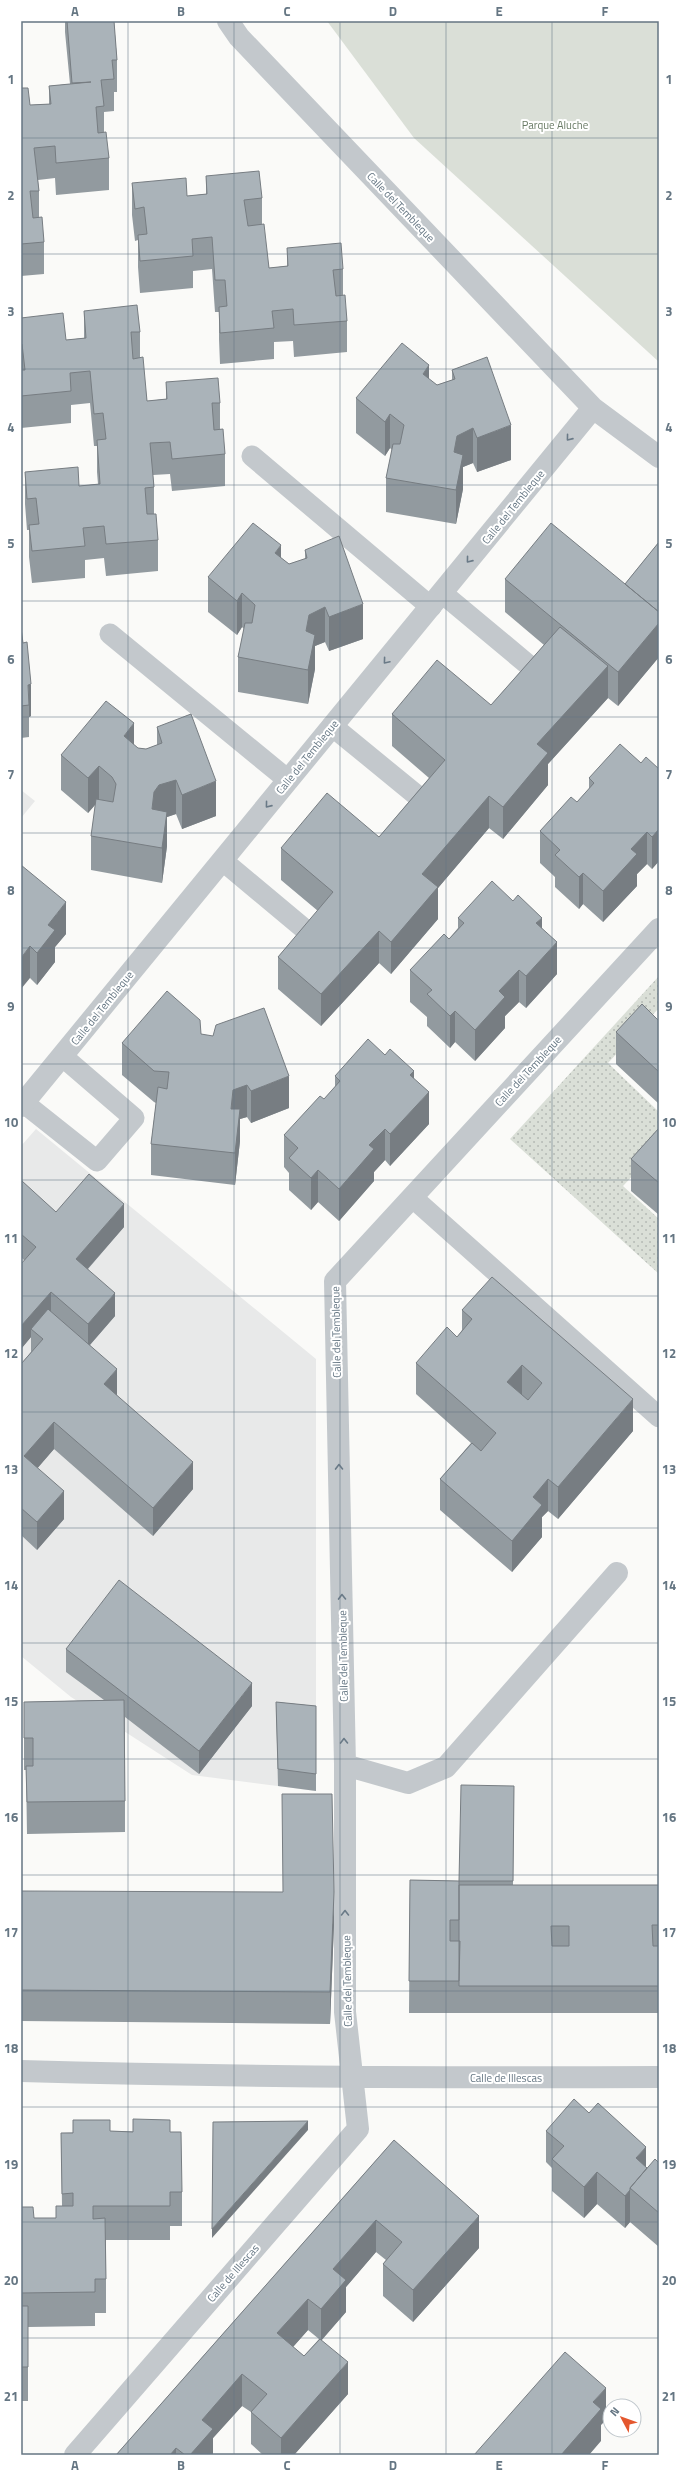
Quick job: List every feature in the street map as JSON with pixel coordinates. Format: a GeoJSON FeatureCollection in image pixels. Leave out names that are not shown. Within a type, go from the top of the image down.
{"type":"FeatureCollection","features":[{"type":"Feature","properties":{"kind":"street","name":"Calle del Tembleque"},"geometry":{"type":"LineString","coordinates":[[228,21],[239,37],[593,408],[659,458]]}},
{"type":"Feature","properties":{"kind":"street","name":"Calle del Tembleque"},"geometry":{"type":"LineString","coordinates":[[23,1104],[593,408]]}},
{"type":"Feature","properties":{"kind":"street","name":"Calle del Tembleque"},"geometry":{"type":"LineString","coordinates":[[353,2078],[345,2012],[345,1765],[335,1281],[659,929]]}},
{"type":"Feature","properties":{"kind":"street"},"geometry":{"type":"LineString","coordinates":[[345,1765],[408,1783],[446,1767],[617,1573]]}},
{"type":"Feature","properties":{"kind":"street","name":"Calle de Illescas"},"geometry":{"type":"LineString","coordinates":[[21,2071],[353,2078],[659,2078]]}},
{"type":"Feature","properties":{"kind":"street","name":"Calle de Illescas"},"geometry":{"type":"LineString","coordinates":[[75,2455],[358,2129],[353,2078]]}},
{"type":"Feature","properties":{"kind":"lane"},"geometry":{"type":"LineString","coordinates":[[252,456],[437,600],[532,668]]}},
{"type":"Feature","properties":{"kind":"lane"},"geometry":{"type":"LineString","coordinates":[[110,634],[288,780]]}},
{"type":"Feature","properties":{"kind":"lane"},"geometry":{"type":"LineString","coordinates":[[332,726],[420,798]]}},
{"type":"Feature","properties":{"kind":"lane"},"geometry":{"type":"LineString","coordinates":[[223,861],[308,932]]}},
{"type":"Feature","properties":{"kind":"lane"},"geometry":{"type":"LineString","coordinates":[[23,1104],[97,1161],[134,1118],[62,1056]]}},
{"type":"Feature","properties":{"kind":"lane"},"geometry":{"type":"LineString","coordinates":[[413,1198],[659,1417]]}},
{"type":"Feature","properties":{"kind":"shaded area"},"geometry":{"type":"Polygon","coordinates":[[[21,790],[35,801],[21,818],[21,790]]]}},
{"type":"Feature","properties":{"kind":"shaded area"},"geometry":{"type":"Polygon","coordinates":[[[36,1129],[316,1359],[316,1791],[192,1775],[71,1697],[21,1656],[21,1146],[36,1129]]]}},
{"type":"Feature","properties":{"kind":"green space","name":"Parque Aluche"},"geometry":{"type":"Polygon","coordinates":[[[327,21],[659,21],[659,362],[414,138],[327,21]]]}},
{"type":"Feature","properties":{"kind":"green space"},"geometry":{"type":"Polygon","coordinates":[[[659,976],[659,1008],[608,1063],[659,1112],[659,1148],[623,1186],[659,1219],[659,1274],[510,1139],[659,976]]]}},
{"type":"Feature","properties":{"kind":"building"},"geometry":{"type":"Polygon","coordinates":[[[67,21],[114,21],[117,60],[112,60],[114,79],[101,80],[104,106],[96,107],[98,133],[106,132],[109,158],[56,163],[55,146],[34,148],[39,191],[30,191],[33,218],[42,217],[44,242],[21,244],[21,88],[28,88],[30,105],[51,104],[49,86],[91,82],[72,83],[67,21]]]}},
{"type":"Feature","properties":{"kind":"building"},"geometry":{"type":"Polygon","coordinates":[[[259,171],[262,198],[244,200],[248,226],[264,224],[269,268],[288,266],[287,248],[341,243],[343,269],[333,270],[336,296],[345,295],[347,321],[294,325],[293,309],[272,311],[274,328],[220,333],[219,307],[227,306],[225,280],[215,280],[212,237],[192,239],[193,256],[140,261],[138,235],[147,234],[144,207],[135,209],[132,183],[186,178],[187,196],[207,194],[206,176],[259,171]]]}},
{"type":"Feature","properties":{"kind":"building"},"geometry":{"type":"Polygon","coordinates":[[[137,305],[140,332],[131,332],[133,359],[143,357],[147,401],[167,399],[166,382],[218,378],[220,403],[212,403],[214,430],[223,429],[225,454],[172,459],[170,442],[150,443],[154,487],[145,488],[147,514],[156,514],[158,540],[106,544],[104,526],[83,528],[85,546],[32,551],[29,525],[39,524],[36,498],[27,499],[25,472],[78,467],[79,486],[100,484],[97,440],[106,439],[103,413],[94,414],[90,371],[70,373],[71,391],[21,396],[21,370],[25,370],[21,344],[21,318],[63,313],[66,340],[86,338],[84,311],[137,305]]]}},
{"type":"Feature","properties":{"kind":"building"},"geometry":{"type":"Polygon","coordinates":[[[402,343],[429,365],[423,374],[437,385],[455,379],[452,370],[487,357],[511,425],[477,438],[473,428],[457,436],[454,452],[463,455],[456,490],[386,478],[393,444],[400,444],[404,425],[390,414],[385,422],[356,398],[402,343]]]}},
{"type":"Feature","properties":{"kind":"building"},"geometry":{"type":"Polygon","coordinates":[[[253,523],[281,545],[275,553],[289,564],[307,558],[305,550],[339,536],[363,604],[329,617],[325,607],[309,615],[306,631],[315,635],[308,670],[238,657],[245,623],[252,623],[255,605],[242,593],[237,601],[208,577],[253,523]]]}},
{"type":"Feature","properties":{"kind":"building"},"geometry":{"type":"Polygon","coordinates":[[[551,523],[659,612],[659,623],[618,672],[505,579],[551,523]]]}},
{"type":"Feature","properties":{"kind":"building"},"geometry":{"type":"Polygon","coordinates":[[[659,542],[659,612],[625,584],[659,542]]]}},
{"type":"Feature","properties":{"kind":"building"},"geometry":{"type":"Polygon","coordinates":[[[560,627],[608,666],[537,744],[548,753],[503,807],[489,796],[422,874],[438,887],[391,942],[379,931],[321,994],[278,957],[333,892],[281,848],[327,793],[379,837],[445,760],[392,714],[437,660],[491,705],[560,627]]]}},
{"type":"Feature","properties":{"kind":"building"},"geometry":{"type":"Polygon","coordinates":[[[21,628],[23,643],[27,642],[31,684],[28,685],[29,705],[21,706],[21,628]]]}},
{"type":"Feature","properties":{"kind":"building"},"geometry":{"type":"Polygon","coordinates":[[[106,701],[134,723],[124,736],[138,748],[146,749],[162,743],[157,727],[191,714],[216,781],[182,795],[176,780],[159,785],[154,792],[152,809],[167,812],[162,848],[91,836],[96,799],[113,802],[116,784],[112,777],[99,766],[88,778],[61,755],[106,701]]]}},
{"type":"Feature","properties":{"kind":"building"},"geometry":{"type":"Polygon","coordinates":[[[620,744],[641,763],[646,757],[659,769],[659,829],[652,837],[647,832],[631,849],[637,854],[603,891],[583,873],[579,877],[555,855],[560,850],[540,831],[571,797],[577,802],[594,783],[589,778],[620,744]]]}},
{"type":"Feature","properties":{"kind":"building"},"geometry":{"type":"Polygon","coordinates":[[[21,865],[66,902],[48,925],[55,930],[37,953],[30,946],[21,958],[21,865]]]}},
{"type":"Feature","properties":{"kind":"building"},"geometry":{"type":"Polygon","coordinates":[[[492,881],[513,901],[518,895],[542,918],[536,923],[557,942],[526,976],[519,970],[499,991],[505,997],[475,1030],[455,1011],[450,1016],[427,994],[432,990],[410,970],[444,934],[449,939],[464,923],[458,918],[492,881]]]}},
{"type":"Feature","properties":{"kind":"building"},"geometry":{"type":"Polygon","coordinates":[[[167,991],[200,1020],[201,1034],[213,1036],[216,1025],[264,1008],[289,1076],[251,1091],[247,1085],[233,1090],[231,1109],[240,1109],[235,1153],[151,1144],[158,1087],[167,1089],[169,1072],[154,1071],[122,1043],[167,991]]]}},
{"type":"Feature","properties":{"kind":"building"},"geometry":{"type":"Polygon","coordinates":[[[642,1004],[658,1020],[659,1019],[659,1072],[616,1032],[642,1004]]]}},
{"type":"Feature","properties":{"kind":"building"},"geometry":{"type":"Polygon","coordinates":[[[368,1039],[385,1055],[390,1049],[414,1071],[410,1075],[429,1092],[390,1134],[385,1129],[369,1145],[374,1149],[339,1189],[318,1170],[311,1178],[289,1158],[298,1148],[284,1135],[320,1096],[324,1099],[340,1081],[335,1076],[368,1039]]]}},
{"type":"Feature","properties":{"kind":"building"},"geometry":{"type":"Polygon","coordinates":[[[659,1128],[659,1183],[631,1159],[659,1128]]]}},
{"type":"Feature","properties":{"kind":"building"},"geometry":{"type":"Polygon","coordinates":[[[89,1174],[124,1204],[76,1259],[115,1293],[88,1324],[51,1292],[21,1326],[21,1264],[36,1247],[21,1234],[21,1182],[22,1181],[56,1212],[89,1174]]]}},
{"type":"Feature","properties":{"kind":"building"},"geometry":{"type":"Polygon","coordinates":[[[492,1277],[633,1399],[558,1487],[548,1479],[533,1497],[542,1505],[512,1541],[440,1479],[472,1443],[481,1451],[496,1433],[416,1363],[447,1327],[457,1337],[472,1319],[462,1310],[492,1277]],[[522,1365],[507,1382],[528,1400],[542,1383],[522,1365]]]}},
{"type":"Feature","properties":{"kind":"building"},"geometry":{"type":"Polygon","coordinates":[[[48,1309],[117,1369],[104,1384],[193,1462],[153,1508],[54,1422],[24,1456],[64,1491],[37,1522],[21,1508],[21,1364],[43,1339],[31,1329],[48,1309]]]}},
{"type":"Feature","properties":{"kind":"building"},"geometry":{"type":"Polygon","coordinates":[[[119,1580],[252,1683],[199,1751],[66,1649],[119,1580]]]}},
{"type":"Feature","properties":{"kind":"building"},"geometry":{"type":"Polygon","coordinates":[[[124,1700],[125,1801],[27,1802],[26,1766],[33,1766],[33,1738],[24,1738],[24,1702],[124,1700]]]}},
{"type":"Feature","properties":{"kind":"building"},"geometry":{"type":"Polygon","coordinates":[[[276,1702],[316,1706],[316,1774],[278,1769],[276,1702]]]}},
{"type":"Feature","properties":{"kind":"building"},"geometry":{"type":"Polygon","coordinates":[[[461,1785],[514,1786],[513,1881],[459,1881],[461,1785]]]}},
{"type":"Feature","properties":{"kind":"building"},"geometry":{"type":"Polygon","coordinates":[[[282,1794],[332,1794],[334,1892],[330,1992],[21,1990],[21,1891],[283,1892],[282,1794]]]}},
{"type":"Feature","properties":{"kind":"building"},"geometry":{"type":"Polygon","coordinates":[[[410,1880],[459,1881],[459,1920],[450,1920],[450,1941],[460,1941],[459,1981],[409,1981],[410,1880]]]}},
{"type":"Feature","properties":{"kind":"building"},"geometry":{"type":"Polygon","coordinates":[[[459,1885],[659,1885],[659,1925],[652,1925],[653,1946],[659,1946],[659,1986],[459,1986],[459,1885]],[[551,1926],[552,1946],[569,1946],[569,1926],[551,1926]]]}},
{"type":"Feature","properties":{"kind":"building"},"geometry":{"type":"Polygon","coordinates":[[[574,2099],[589,2113],[598,2103],[646,2147],[636,2158],[647,2168],[625,2196],[597,2172],[584,2187],[552,2159],[564,2146],[546,2131],[574,2099]]]}},
{"type":"Feature","properties":{"kind":"building"},"geometry":{"type":"Polygon","coordinates":[[[133,2119],[170,2120],[170,2132],[181,2132],[182,2192],[170,2192],[170,2206],[93,2206],[93,2219],[105,2218],[106,2279],[95,2279],[95,2292],[21,2293],[21,2207],[33,2207],[34,2218],[56,2218],[56,2206],[73,2206],[73,2193],[62,2194],[61,2133],[73,2133],[73,2120],[110,2120],[110,2131],[133,2132],[133,2119]]]}},
{"type":"Feature","properties":{"kind":"building"},"geometry":{"type":"Polygon","coordinates":[[[308,2121],[212,2229],[213,2122],[308,2121]]]}},
{"type":"Feature","properties":{"kind":"building"},"geometry":{"type":"Polygon","coordinates":[[[394,2140],[479,2216],[413,2290],[383,2264],[402,2242],[376,2220],[333,2269],[346,2280],[321,2309],[308,2299],[277,2333],[304,2356],[320,2339],[348,2362],[281,2438],[251,2412],[267,2394],[242,2374],[202,2420],[213,2429],[190,2455],[185,2455],[176,2448],[170,2455],[116,2455],[394,2140]]]}},
{"type":"Feature","properties":{"kind":"building"},"geometry":{"type":"Polygon","coordinates":[[[655,2159],[659,2163],[659,2213],[630,2188],[655,2159]]]}},
{"type":"Feature","properties":{"kind":"building"},"geometry":{"type":"Polygon","coordinates":[[[21,2306],[28,2306],[28,2367],[21,2367],[21,2306]]]}},
{"type":"Feature","properties":{"kind":"building"},"geometry":{"type":"Polygon","coordinates":[[[565,2352],[606,2388],[593,2402],[601,2409],[561,2455],[474,2455],[565,2352]]]}}]}
